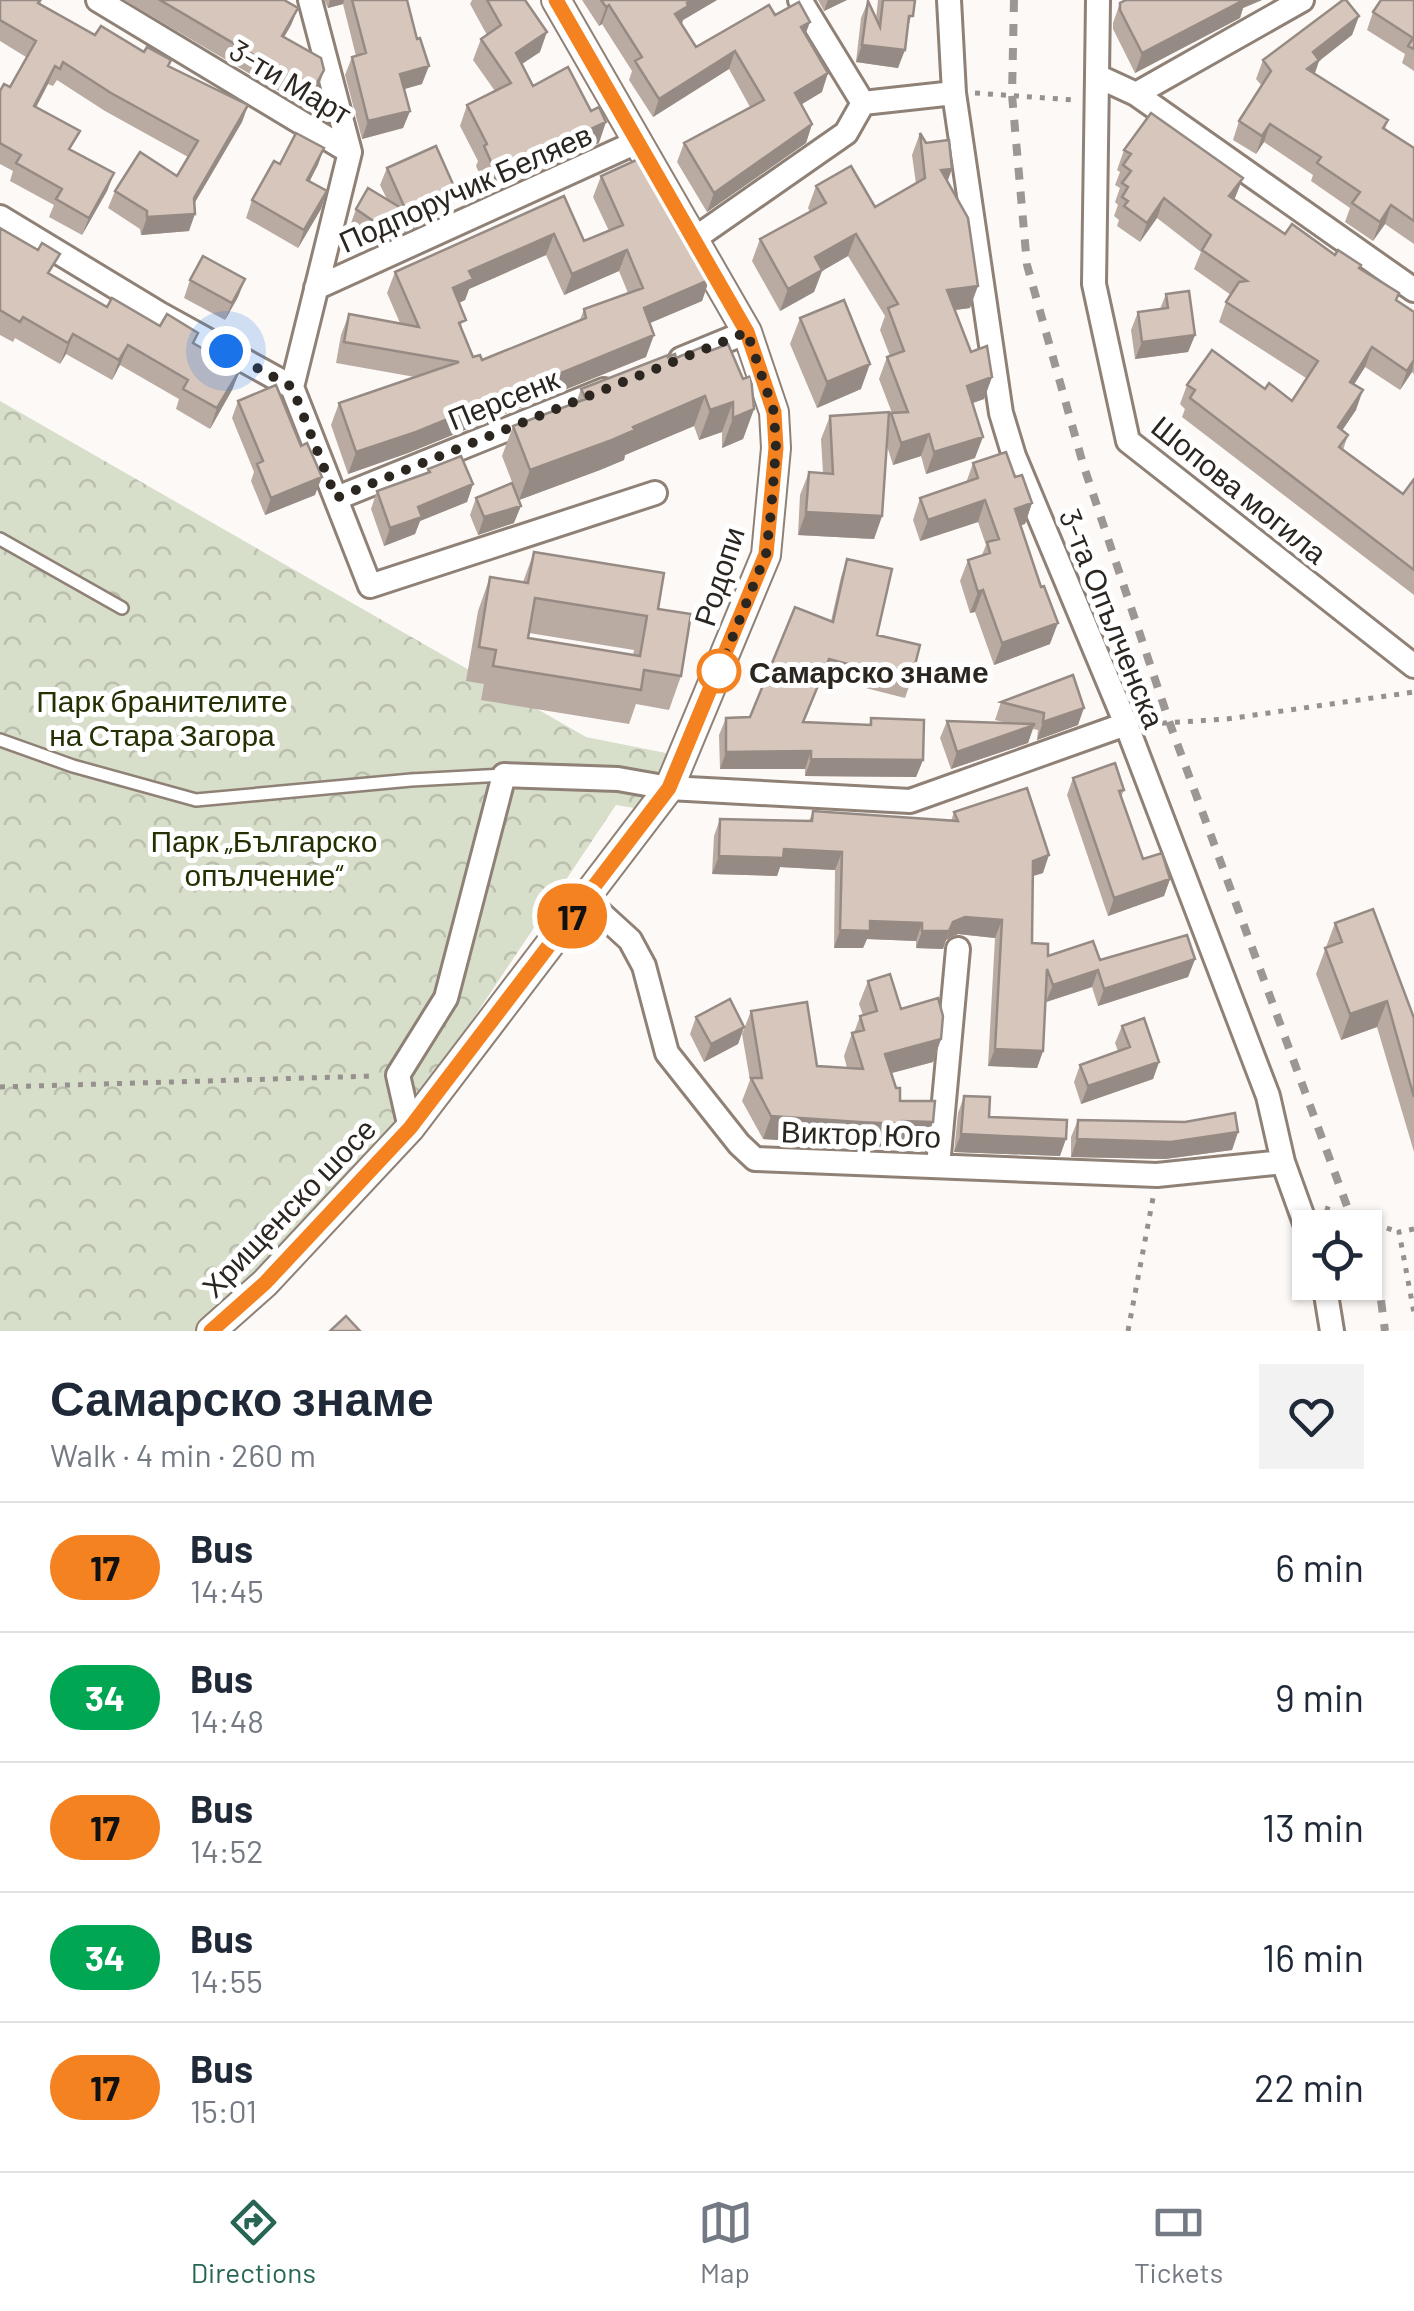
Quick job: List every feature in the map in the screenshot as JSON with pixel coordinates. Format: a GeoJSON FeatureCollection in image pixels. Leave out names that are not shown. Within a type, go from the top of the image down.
{"type":"FeatureCollection","features":[{"type":"Feature","properties":{"kind":"street","name":"3-ти Март"},"geometry":{"type":"LineString","coordinates":[[98,0],[350,152]]}},
{"type":"Feature","properties":{"kind":"street"},"geometry":{"type":"LineString","coordinates":[[310,0],[350,152],[292,387],[370,586],[655,493]]}},
{"type":"Feature","properties":{"kind":"street","name":"Родопи"},"geometry":{"type":"LineString","coordinates":[[410,1128],[669,788],[766,554],[776,448],[774,412],[747,332],[556,0]]}},
{"type":"Feature","properties":{"kind":"street"},"geometry":{"type":"LineString","coordinates":[[800,0],[863,104]]}},
{"type":"Feature","properties":{"kind":"street","name":"3-та Опълченска"},"geometry":{"type":"LineString","coordinates":[[948,0],[954,92],[1001,413],[1014,456],[1126,724],[1268,1096],[1283,1162],[1301,1210]]}},
{"type":"Feature","properties":{"kind":"street"},"geometry":{"type":"LineString","coordinates":[[1098,0],[1097,76],[1136,94],[1414,290]]}},
{"type":"Feature","properties":{"kind":"street"},"geometry":{"type":"LineString","coordinates":[[1136,94],[1302,0]]}},
{"type":"Feature","properties":{"kind":"street","name":"Шопова могила"},"geometry":{"type":"LineString","coordinates":[[1097,76],[1094,284],[1128,441],[1414,666]]}},
{"type":"Feature","properties":{"kind":"street"},"geometry":{"type":"LineString","coordinates":[[863,104],[954,92]]}},
{"type":"Feature","properties":{"kind":"street"},"geometry":{"type":"LineString","coordinates":[[694,239],[846,134],[863,104]]}},
{"type":"Feature","properties":{"kind":"street","name":"Подпоручик Беляев"},"geometry":{"type":"LineString","coordinates":[[316,288],[640,141]]}},
{"type":"Feature","properties":{"kind":"street"},"geometry":{"type":"LineString","coordinates":[[0,217],[160,314],[292,387]]}},
{"type":"Feature","properties":{"kind":"street"},"geometry":{"type":"LineString","coordinates":[[658,368],[747,332]]}},
{"type":"Feature","properties":{"kind":"street","name":"Персенк"},"geometry":{"type":"LineString","coordinates":[[336,498],[622,383]]}},
{"type":"Feature","properties":{"kind":"street"},"geometry":{"type":"LineString","coordinates":[[410,1128],[398,1075],[446,998],[504,776],[618,779],[669,788],[910,802],[1126,724]]}},
{"type":"Feature","properties":{"kind":"street","name":"Виктор Юго"},"geometry":{"type":"LineString","coordinates":[[585,898],[630,940],[644,966],[667,1053],[755,1159],[1157,1175],[1283,1162]]}},
{"type":"Feature","properties":{"kind":"street"},"geometry":{"type":"LineString","coordinates":[[938,1166],[958,948]]}},
{"type":"Feature","properties":{"kind":"street","name":"Хрищенско шосе"},"geometry":{"type":"LineString","coordinates":[[211,1331],[265,1283],[410,1128]]}},
{"type":"Feature","properties":{"kind":"street"},"geometry":{"type":"LineString","coordinates":[[1327,1300],[1332,1331]]}},
{"type":"Feature","properties":{"kind":"lane"},"geometry":{"type":"LineString","coordinates":[[0,540],[122,608]]}},
{"type":"Feature","properties":{"kind":"lane"},"geometry":{"type":"LineString","coordinates":[[0,740],[73,766],[196,800],[410,780],[504,776]]}},
{"type":"Feature","properties":{"kind":"path"},"geometry":{"type":"LineString","coordinates":[[954,92],[1096,102]]}},
{"type":"Feature","properties":{"kind":"path"},"geometry":{"type":"LineString","coordinates":[[1126,724],[1227,720],[1414,692]]}},
{"type":"Feature","properties":{"kind":"path"},"geometry":{"type":"LineString","coordinates":[[0,1087],[398,1075]]}},
{"type":"Feature","properties":{"kind":"path"},"geometry":{"type":"LineString","coordinates":[[1128,1331],[1157,1175]]}},
{"type":"Feature","properties":{"kind":"path"},"geometry":{"type":"LineString","coordinates":[[1298,1201],[1398,1232],[1414,1229]]}},
{"type":"Feature","properties":{"kind":"path"},"geometry":{"type":"LineString","coordinates":[[1398,1232],[1414,1313]]}},
{"type":"Feature","properties":{"kind":"green space","name":"Парк „Българско опълчение“"},"geometry":{"type":"Polygon","coordinates":[[[0,401],[586,737],[676,755],[640,809],[616,805],[412,1110],[197,1331],[0,1331],[0,401]]]}},
{"type":"Feature","properties":{"kind":"building"},"geometry":{"type":"Polygon","coordinates":[[[0,0],[40,0],[38,3],[95,35],[101,26],[144,52],[147,47],[171,60],[168,66],[248,105],[194,198],[195,214],[147,217],[147,211],[115,191],[140,152],[177,176],[198,141],[63,62],[60,69],[55,66],[34,106],[80,131],[69,149],[114,173],[89,218],[56,199],[62,189],[16,163],[21,155],[0,143],[0,91],[4,84],[10,87],[36,41],[0,20],[0,0]]]}},
{"type":"Feature","properties":{"kind":"building"},"geometry":{"type":"Polygon","coordinates":[[[160,0],[284,0],[298,8],[282,36],[321,58],[324,70],[313,90],[160,0]]]}},
{"type":"Feature","properties":{"kind":"building"},"geometry":{"type":"Polygon","coordinates":[[[352,0],[407,0],[429,66],[400,74],[410,111],[368,121],[352,57],[366,53],[352,0]]]}},
{"type":"Feature","properties":{"kind":"building"},"geometry":{"type":"Polygon","coordinates":[[[487,0],[525,0],[547,32],[516,53],[533,86],[568,67],[591,111],[599,107],[606,122],[496,173],[484,146],[487,144],[467,105],[511,83],[481,39],[501,25],[487,0]]]}},
{"type":"Feature","properties":{"kind":"building"},"geometry":{"type":"Polygon","coordinates":[[[601,0],[692,0],[675,14],[696,47],[769,5],[775,15],[799,2],[810,22],[801,27],[828,73],[795,93],[812,124],[714,193],[684,143],[764,100],[735,51],[659,99],[635,61],[642,57],[609,5],[606,7],[601,0]]]}},
{"type":"Feature","properties":{"kind":"building"},"geometry":{"type":"Polygon","coordinates":[[[883,0],[915,0],[905,50],[862,45],[868,1],[880,27],[883,0]]]}},
{"type":"Feature","properties":{"kind":"building"},"geometry":{"type":"Polygon","coordinates":[[[1244,0],[1142,53],[1120,10],[1120,3],[1244,0]]]}},
{"type":"Feature","properties":{"kind":"building"},"geometry":{"type":"Polygon","coordinates":[[[1343,0],[1359,16],[1313,52],[1319,60],[1307,69],[1388,120],[1383,128],[1414,148],[1414,221],[1391,205],[1380,222],[1352,203],[1360,192],[1317,163],[1321,157],[1270,124],[1262,136],[1239,121],[1271,71],[1263,60],[1343,0]]]}},
{"type":"Feature","properties":{"kind":"building"},"geometry":{"type":"Polygon","coordinates":[[[1381,0],[1414,0],[1414,49],[1408,46],[1413,38],[1373,12],[1381,0]]]}},
{"type":"Feature","properties":{"kind":"building"},"geometry":{"type":"Polygon","coordinates":[[[1151,113],[1243,178],[1229,196],[1285,234],[1292,224],[1335,255],[1338,250],[1399,293],[1396,300],[1414,312],[1414,360],[1407,371],[1372,347],[1350,382],[1363,390],[1338,427],[1348,435],[1339,447],[1403,494],[1414,479],[1414,570],[1190,398],[1195,390],[1187,385],[1212,350],[1265,389],[1269,383],[1292,401],[1318,361],[1226,302],[1239,282],[1247,281],[1202,250],[1211,235],[1164,198],[1147,223],[1124,206],[1128,201],[1122,197],[1128,187],[1122,183],[1131,171],[1123,165],[1131,154],[1124,150],[1151,113]]]}},
{"type":"Feature","properties":{"kind":"building"},"geometry":{"type":"Polygon","coordinates":[[[296,133],[324,148],[307,180],[327,191],[304,230],[252,200],[274,161],[280,164],[296,133]]]}},
{"type":"Feature","properties":{"kind":"building"},"geometry":{"type":"Polygon","coordinates":[[[920,133],[926,143],[949,140],[952,169],[941,170],[968,218],[978,286],[947,290],[971,352],[987,346],[992,377],[967,386],[983,437],[934,452],[929,434],[901,443],[891,413],[908,412],[887,357],[904,351],[888,308],[898,304],[856,234],[815,257],[822,270],[788,289],[760,239],[826,203],[816,186],[851,166],[875,207],[925,178],[920,133]]]}},
{"type":"Feature","properties":{"kind":"building"},"geometry":{"type":"Polygon","coordinates":[[[436,146],[457,193],[408,215],[387,168],[436,146]]]}},
{"type":"Feature","properties":{"kind":"building"},"geometry":{"type":"Polygon","coordinates":[[[645,156],[669,206],[673,204],[688,229],[709,280],[644,308],[654,335],[416,432],[356,452],[339,403],[459,362],[344,342],[349,314],[419,327],[395,272],[564,196],[584,241],[623,225],[601,176],[645,156]],[[554,234],[469,271],[473,279],[453,288],[466,320],[459,323],[473,357],[480,355],[482,360],[586,318],[584,309],[643,288],[627,250],[572,274],[554,234]]]}},
{"type":"Feature","properties":{"kind":"building"},"geometry":{"type":"Polygon","coordinates":[[[368,188],[401,208],[393,222],[382,227],[356,209],[368,188]]]}},
{"type":"Feature","properties":{"kind":"building"},"geometry":{"type":"Polygon","coordinates":[[[0,228],[38,250],[42,243],[60,254],[48,273],[107,307],[112,298],[160,326],[167,314],[198,333],[193,343],[240,370],[217,408],[183,389],[188,380],[128,345],[119,360],[73,334],[68,343],[23,317],[20,322],[0,310],[0,228]]]}},
{"type":"Feature","properties":{"kind":"building"},"geometry":{"type":"Polygon","coordinates":[[[203,256],[245,279],[232,303],[190,280],[203,256]]]}},
{"type":"Feature","properties":{"kind":"building"},"geometry":{"type":"Polygon","coordinates":[[[1189,291],[1195,335],[1142,342],[1138,312],[1168,308],[1166,294],[1189,291]]]}},
{"type":"Feature","properties":{"kind":"building"},"geometry":{"type":"Polygon","coordinates":[[[844,300],[870,364],[827,382],[800,318],[844,300]]]}},
{"type":"Feature","properties":{"kind":"building"},"geometry":{"type":"Polygon","coordinates":[[[728,344],[743,379],[751,376],[754,409],[733,418],[733,402],[710,410],[705,396],[612,440],[530,470],[513,426],[586,399],[581,389],[668,355],[675,354],[676,358],[707,345],[710,351],[728,344]]]}},
{"type":"Feature","properties":{"kind":"building"},"geometry":{"type":"Polygon","coordinates":[[[276,385],[301,446],[307,443],[322,477],[271,498],[257,464],[263,461],[238,401],[276,385]]]}},
{"type":"Feature","properties":{"kind":"building"},"geometry":{"type":"Polygon","coordinates":[[[889,412],[882,516],[806,512],[809,472],[833,474],[830,416],[889,412]]]}},
{"type":"Feature","properties":{"kind":"building"},"geometry":{"type":"Polygon","coordinates":[[[1006,452],[1015,477],[1022,475],[1032,503],[1015,509],[1041,587],[1044,586],[1058,623],[1002,643],[968,560],[990,553],[987,542],[999,539],[985,500],[928,520],[920,498],[978,478],[973,463],[1006,452]]]}},
{"type":"Feature","properties":{"kind":"building"},"geometry":{"type":"Polygon","coordinates":[[[461,456],[473,484],[418,507],[422,517],[390,528],[377,491],[461,456]]]}},
{"type":"Feature","properties":{"kind":"building"},"geometry":{"type":"Polygon","coordinates":[[[512,483],[521,506],[484,517],[476,498],[512,483]]]}},
{"type":"Feature","properties":{"kind":"building"},"geometry":{"type":"Polygon","coordinates":[[[534,552],[664,573],[658,609],[691,614],[681,676],[644,670],[641,690],[493,666],[496,650],[479,647],[490,577],[528,583],[534,552]],[[535,598],[528,638],[640,656],[647,616],[535,598]]]}},
{"type":"Feature","properties":{"kind":"building"},"geometry":{"type":"Polygon","coordinates":[[[847,559],[892,569],[877,635],[920,645],[911,681],[829,659],[803,722],[871,725],[871,718],[924,720],[923,760],[811,759],[811,751],[726,752],[726,718],[750,717],[795,607],[833,622],[847,559]]]}},
{"type":"Feature","properties":{"kind":"building"},"geometry":{"type":"Polygon","coordinates":[[[1073,675],[1084,708],[1043,722],[1044,713],[1001,702],[1073,675]]]}},
{"type":"Feature","properties":{"kind":"building"},"geometry":{"type":"Polygon","coordinates":[[[947,721],[1034,724],[1034,725],[957,752],[947,721]]]}},
{"type":"Feature","properties":{"kind":"building"},"geometry":{"type":"Polygon","coordinates":[[[1115,763],[1124,790],[1119,791],[1143,859],[1162,853],[1170,879],[1114,898],[1073,778],[1115,763]]]}},
{"type":"Feature","properties":{"kind":"building"},"geometry":{"type":"Polygon","coordinates":[[[1027,788],[1049,855],[1033,861],[1032,943],[1048,944],[1048,956],[1093,941],[1100,960],[1187,935],[1195,959],[1104,989],[1098,970],[1053,985],[1047,969],[1043,1051],[995,1049],[1002,920],[965,917],[953,922],[949,931],[922,931],[922,923],[870,921],[870,931],[840,930],[842,852],[784,849],[783,858],[719,856],[720,819],[812,821],[813,811],[958,821],[954,812],[1027,788]]]}},
{"type":"Feature","properties":{"kind":"building"},"geometry":{"type":"Polygon","coordinates":[[[1373,909],[1414,1018],[1414,1097],[1387,1001],[1350,1014],[1325,948],[1342,942],[1335,923],[1373,909]]]}},
{"type":"Feature","properties":{"kind":"building"},"geometry":{"type":"Polygon","coordinates":[[[890,974],[901,1009],[938,998],[943,1016],[941,1039],[885,1054],[896,1088],[900,1088],[900,1101],[935,1101],[933,1122],[902,1124],[771,1116],[751,1078],[762,1078],[751,1011],[807,1002],[817,1066],[863,1069],[852,1033],[864,1030],[860,1016],[877,1011],[868,981],[890,974]]]}},
{"type":"Feature","properties":{"kind":"building"},"geometry":{"type":"Polygon","coordinates":[[[730,999],[744,1027],[711,1044],[696,1017],[730,999]]]}},
{"type":"Feature","properties":{"kind":"building"},"geometry":{"type":"Polygon","coordinates":[[[1144,1018],[1159,1062],[1088,1086],[1080,1065],[1130,1047],[1122,1026],[1144,1018]]]}},
{"type":"Feature","properties":{"kind":"building"},"geometry":{"type":"Polygon","coordinates":[[[964,1096],[990,1097],[989,1117],[1067,1120],[1066,1139],[961,1134],[964,1096]]]}},
{"type":"Feature","properties":{"kind":"building"},"geometry":{"type":"Polygon","coordinates":[[[1235,1113],[1238,1132],[1171,1142],[1077,1139],[1078,1120],[1185,1122],[1235,1113]]]}},
{"type":"Feature","properties":{"kind":"building"},"geometry":{"type":"Polygon","coordinates":[[[346,1316],[360,1331],[330,1331],[346,1316]]]}},
{"type":"Feature","properties":{"kind":"railway"},"geometry":{"type":"LineString","coordinates":[[1014,0],[1012,95],[1027,265],[1083,464],[1170,724],[1348,1210]]}},
{"type":"Feature","properties":{"kind":"railway"},"geometry":{"type":"LineString","coordinates":[[1381,1300],[1385,1331]]}},
{"type":"Feature","properties":{"kind":"bus line","name":"17"},"geometry":{"type":"LineString","coordinates":[[211,1331],[265,1283],[410,1128],[669,788],[766,554],[776,448],[774,412],[747,332],[556,0]]}},
{"type":"Feature","properties":{"kind":"place","name":"Самарско знаме"},"geometry":{"type":"Point","coordinates":[719,671]}},
{"type":"Feature","properties":{"kind":"route"},"geometry":{"type":"LineString","coordinates":[[226,351],[292,387],[336,498],[747,332],[774,412],[776,448],[771,512],[766,554],[719,671]]}},
{"type":"Feature","properties":{"kind":"park label","name":"Парк бранителите на Стара Загора"},"geometry":{"type":"Point","coordinates":[162,717]}}]}
